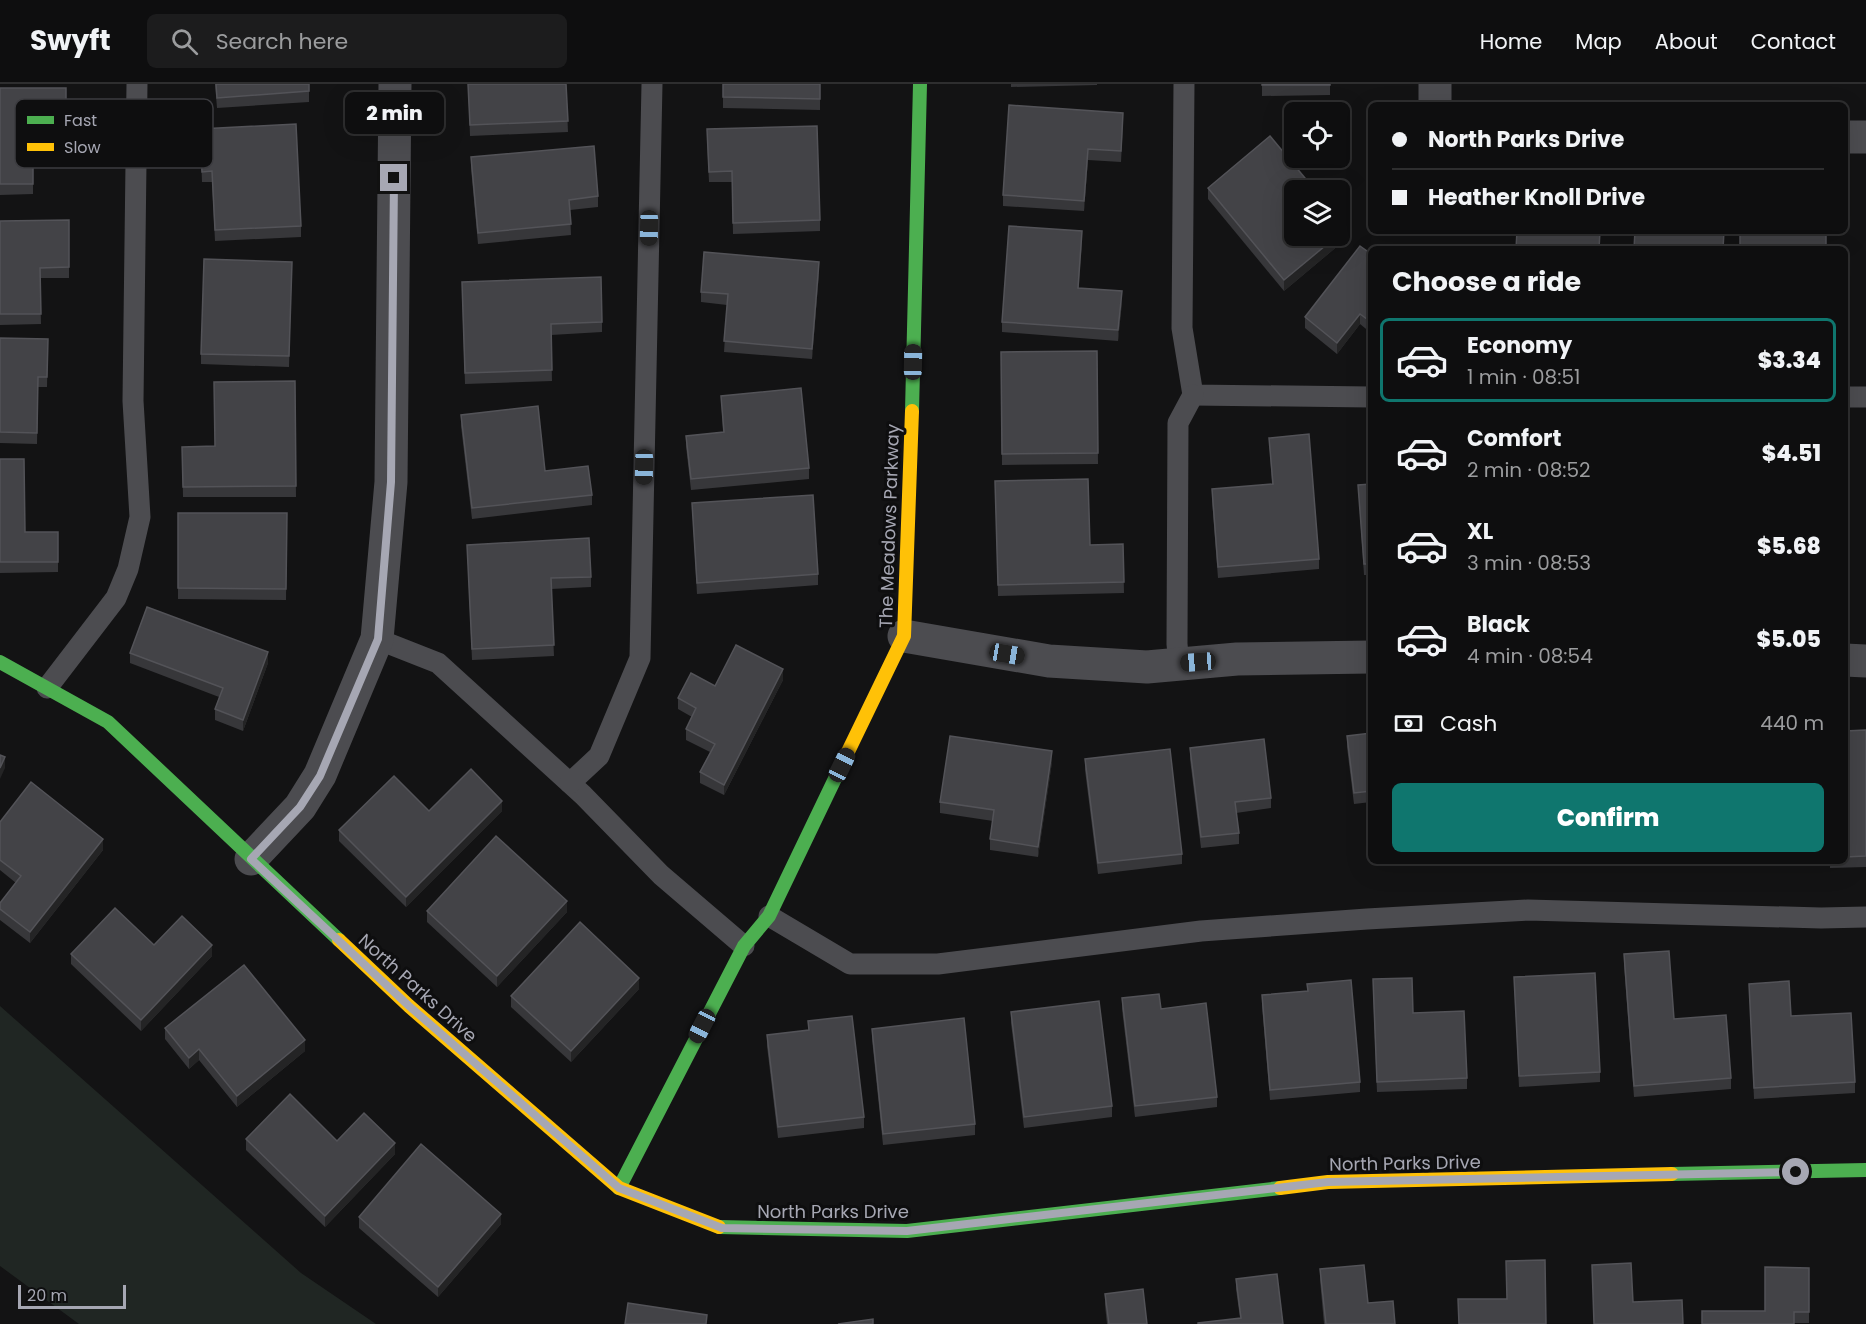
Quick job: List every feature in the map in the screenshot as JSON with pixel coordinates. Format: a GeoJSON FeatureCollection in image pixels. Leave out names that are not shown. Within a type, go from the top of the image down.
{"type":"FeatureCollection","features":[{"type":"Feature","properties":{"kind":"street"},"geometry":{"type":"LineString","coordinates":[[251,859],[300,807],[320,776],[378,639],[391,482],[395,84]]}},
{"type":"Feature","properties":{"kind":"street","name":"The Meadows Parkway"},"geometry":{"type":"LineString","coordinates":[[619,1188],[744,946],[769,916],[904,636],[920,84]]}},
{"type":"Feature","properties":{"kind":"street"},"geometry":{"type":"LineString","coordinates":[[1435,84],[1435,102]]}},
{"type":"Feature","properties":{"kind":"street"},"geometry":{"type":"LineString","coordinates":[[1848,137],[1866,137]]}},
{"type":"Feature","properties":{"kind":"street"},"geometry":{"type":"LineString","coordinates":[[904,636],[1048,662],[1147,667],[1237,659],[1368,657]]}},
{"type":"Feature","properties":{"kind":"street"},"geometry":{"type":"LineString","coordinates":[[1848,660],[1866,661]]}},
{"type":"Feature","properties":{"kind":"street","name":"North Parks Drive"},"geometry":{"type":"LineString","coordinates":[[0,662],[108,722],[409,1006],[619,1188],[722,1228],[907,1231],[1328,1182],[1866,1170]]}},
{"type":"Feature","properties":{"kind":"lane"},"geometry":{"type":"LineString","coordinates":[[137,84],[137,99]]}},
{"type":"Feature","properties":{"kind":"lane"},"geometry":{"type":"LineString","coordinates":[[570,783],[599,756],[640,658],[652,84]]}},
{"type":"Feature","properties":{"kind":"lane"},"geometry":{"type":"LineString","coordinates":[[1179,664],[1177,644],[1178,423],[1193,395],[1182,328],[1184,84]]}},
{"type":"Feature","properties":{"kind":"lane"},"geometry":{"type":"LineString","coordinates":[[47,688],[116,598],[128,568],[140,518],[133,401],[136,168]]}},
{"type":"Feature","properties":{"kind":"lane"},"geometry":{"type":"LineString","coordinates":[[1193,395],[1368,397]]}},
{"type":"Feature","properties":{"kind":"lane"},"geometry":{"type":"LineString","coordinates":[[1848,397],[1866,397]]}},
{"type":"Feature","properties":{"kind":"lane"},"geometry":{"type":"LineString","coordinates":[[378,639],[438,663],[570,783],[661,875],[744,946]]}},
{"type":"Feature","properties":{"kind":"lane"},"geometry":{"type":"LineString","coordinates":[[769,916],[850,964],[938,964],[1201,932],[1528,910],[1821,918],[1866,917]]}},
{"type":"Feature","properties":{"kind":"shaded area"},"geometry":{"type":"Polygon","coordinates":[[[0,1006],[301,1273],[376,1324],[79,1324],[0,1266],[0,1006]]]}},
{"type":"Feature","properties":{"kind":"building"},"geometry":{"type":"Polygon","coordinates":[[[216,84],[309,84],[309,91],[217,98],[216,84]]]}},
{"type":"Feature","properties":{"kind":"building"},"geometry":{"type":"Polygon","coordinates":[[[468,84],[566,84],[568,121],[470,125],[468,84]]]}},
{"type":"Feature","properties":{"kind":"building"},"geometry":{"type":"Polygon","coordinates":[[[723,84],[820,84],[820,99],[723,97],[723,84]]]}},
{"type":"Feature","properties":{"kind":"building"},"geometry":{"type":"Polygon","coordinates":[[[1330,84],[1330,85],[1262,85],[1330,84]]]}},
{"type":"Feature","properties":{"kind":"building"},"geometry":{"type":"Polygon","coordinates":[[[0,88],[66,88],[66,99],[15,99],[15,168],[33,168],[33,184],[0,184],[0,88]]]}},
{"type":"Feature","properties":{"kind":"building"},"geometry":{"type":"Polygon","coordinates":[[[1009,105],[1123,113],[1121,151],[1088,149],[1084,201],[1003,195],[1009,105]]]}},
{"type":"Feature","properties":{"kind":"building"},"geometry":{"type":"Polygon","coordinates":[[[296,124],[301,226],[215,230],[212,171],[202,172],[202,168],[213,168],[213,128],[296,124]]]}},
{"type":"Feature","properties":{"kind":"building"},"geometry":{"type":"Polygon","coordinates":[[[817,126],[820,220],[733,223],[732,171],[709,172],[707,129],[817,126]]]}},
{"type":"Feature","properties":{"kind":"building"},"geometry":{"type":"Polygon","coordinates":[[[1270,136],[1284,153],[1284,168],[1297,168],[1307,180],[1284,180],[1284,246],[1325,246],[1284,280],[1208,188],[1270,136]]]}},
{"type":"Feature","properties":{"kind":"building"},"geometry":{"type":"Polygon","coordinates":[[[594,146],[598,196],[569,200],[571,224],[478,233],[471,157],[594,146]]]}},
{"type":"Feature","properties":{"kind":"building"},"geometry":{"type":"Polygon","coordinates":[[[69,220],[69,267],[40,268],[41,314],[0,314],[0,221],[69,220]]]}},
{"type":"Feature","properties":{"kind":"building"},"geometry":{"type":"Polygon","coordinates":[[[1009,226],[1082,231],[1078,288],[1122,291],[1118,330],[1002,322],[1009,226]]]}},
{"type":"Feature","properties":{"kind":"building"},"geometry":{"type":"Polygon","coordinates":[[[1517,234],[1600,234],[1599,246],[1516,246],[1517,234]]]}},
{"type":"Feature","properties":{"kind":"building"},"geometry":{"type":"Polygon","coordinates":[[[1635,234],[1724,234],[1723,246],[1634,246],[1635,234]]]}},
{"type":"Feature","properties":{"kind":"building"},"geometry":{"type":"Polygon","coordinates":[[[1740,234],[1826,234],[1826,246],[1740,246],[1740,234]]]}},
{"type":"Feature","properties":{"kind":"building"},"geometry":{"type":"Polygon","coordinates":[[[1360,246],[1368,252],[1368,320],[1360,314],[1337,343],[1305,317],[1360,246]]]}},
{"type":"Feature","properties":{"kind":"building"},"geometry":{"type":"Polygon","coordinates":[[[704,252],[819,262],[812,349],[724,341],[728,294],[701,292],[704,252]]]}},
{"type":"Feature","properties":{"kind":"building"},"geometry":{"type":"Polygon","coordinates":[[[204,259],[292,262],[289,356],[201,354],[204,259]]]}},
{"type":"Feature","properties":{"kind":"building"},"geometry":{"type":"Polygon","coordinates":[[[601,277],[602,322],[551,324],[552,370],[465,373],[462,282],[601,277]]]}},
{"type":"Feature","properties":{"kind":"building"},"geometry":{"type":"Polygon","coordinates":[[[0,338],[48,339],[47,377],[38,377],[37,433],[0,432],[0,338]]]}},
{"type":"Feature","properties":{"kind":"building"},"geometry":{"type":"Polygon","coordinates":[[[1097,351],[1098,453],[1002,454],[1001,352],[1097,351]]]}},
{"type":"Feature","properties":{"kind":"building"},"geometry":{"type":"Polygon","coordinates":[[[295,381],[296,486],[183,487],[182,447],[215,446],[214,382],[295,381]]]}},
{"type":"Feature","properties":{"kind":"building"},"geometry":{"type":"Polygon","coordinates":[[[801,388],[809,468],[691,479],[686,436],[724,432],[721,396],[801,388]]]}},
{"type":"Feature","properties":{"kind":"building"},"geometry":{"type":"Polygon","coordinates":[[[538,406],[545,471],[588,466],[592,495],[472,508],[461,415],[538,406]]]}},
{"type":"Feature","properties":{"kind":"building"},"geometry":{"type":"Polygon","coordinates":[[[1309,434],[1319,559],[1218,567],[1212,489],[1273,484],[1269,438],[1309,434]]]}},
{"type":"Feature","properties":{"kind":"building"},"geometry":{"type":"Polygon","coordinates":[[[0,459],[24,459],[25,532],[58,532],[58,562],[0,562],[0,459]]]}},
{"type":"Feature","properties":{"kind":"building"},"geometry":{"type":"Polygon","coordinates":[[[1088,479],[1090,545],[1123,544],[1124,582],[998,585],[995,481],[1088,479]]]}},
{"type":"Feature","properties":{"kind":"building"},"geometry":{"type":"Polygon","coordinates":[[[1368,484],[1368,564],[1364,564],[1358,485],[1368,484]]]}},
{"type":"Feature","properties":{"kind":"building"},"geometry":{"type":"Polygon","coordinates":[[[813,495],[818,574],[697,583],[692,503],[813,495]]]}},
{"type":"Feature","properties":{"kind":"building"},"geometry":{"type":"Polygon","coordinates":[[[178,513],[287,513],[286,589],[178,588],[178,513]]]}},
{"type":"Feature","properties":{"kind":"building"},"geometry":{"type":"Polygon","coordinates":[[[589,538],[591,577],[551,578],[554,645],[472,649],[467,545],[589,538]]]}},
{"type":"Feature","properties":{"kind":"building"},"geometry":{"type":"Polygon","coordinates":[[[147,607],[268,652],[243,720],[215,709],[223,688],[130,653],[147,607]]]}},
{"type":"Feature","properties":{"kind":"building"},"geometry":{"type":"Polygon","coordinates":[[[736,645],[783,669],[724,785],[700,772],[715,744],[686,729],[696,708],[678,698],[691,673],[715,686],[736,645]]]}},
{"type":"Feature","properties":{"kind":"building"},"geometry":{"type":"Polygon","coordinates":[[[1866,730],[1866,856],[1848,857],[1848,731],[1866,730]]]}},
{"type":"Feature","properties":{"kind":"building"},"geometry":{"type":"Polygon","coordinates":[[[1368,733],[1368,791],[1354,793],[1347,736],[1368,733]]]}},
{"type":"Feature","properties":{"kind":"building"},"geometry":{"type":"Polygon","coordinates":[[[950,736],[1052,751],[1038,847],[990,839],[994,810],[940,802],[950,736]]]}},
{"type":"Feature","properties":{"kind":"building"},"geometry":{"type":"Polygon","coordinates":[[[1264,739],[1271,798],[1235,802],[1239,833],[1201,837],[1190,748],[1264,739]]]}},
{"type":"Feature","properties":{"kind":"building"},"geometry":{"type":"Polygon","coordinates":[[[1170,749],[1182,854],[1098,863],[1085,759],[1170,749]]]}},
{"type":"Feature","properties":{"kind":"building"},"geometry":{"type":"Polygon","coordinates":[[[0,755],[5,757],[0,768],[0,755]]]}},
{"type":"Feature","properties":{"kind":"building"},"geometry":{"type":"Polygon","coordinates":[[[471,769],[502,801],[406,897],[339,830],[394,776],[429,811],[471,769]]]}},
{"type":"Feature","properties":{"kind":"building"},"geometry":{"type":"Polygon","coordinates":[[[31,782],[103,839],[30,932],[0,909],[0,903],[21,876],[0,860],[0,822],[31,782]]]}},
{"type":"Feature","properties":{"kind":"building"},"geometry":{"type":"Polygon","coordinates":[[[496,836],[567,901],[497,976],[427,911],[496,836]]]}},
{"type":"Feature","properties":{"kind":"building"},"geometry":{"type":"Polygon","coordinates":[[[115,908],[154,945],[182,916],[212,945],[141,1020],[71,954],[115,908]]]}},
{"type":"Feature","properties":{"kind":"building"},"geometry":{"type":"Polygon","coordinates":[[[580,922],[639,978],[571,1051],[511,996],[580,922]]]}},
{"type":"Feature","properties":{"kind":"building"},"geometry":{"type":"Polygon","coordinates":[[[1669,951],[1674,1019],[1726,1015],[1731,1078],[1634,1086],[1624,954],[1669,951]]]}},
{"type":"Feature","properties":{"kind":"building"},"geometry":{"type":"Polygon","coordinates":[[[244,965],[305,1040],[237,1096],[199,1049],[189,1058],[165,1028],[244,965]]]}},
{"type":"Feature","properties":{"kind":"building"},"geometry":{"type":"Polygon","coordinates":[[[1595,973],[1600,1072],[1519,1076],[1514,977],[1595,973]]]}},
{"type":"Feature","properties":{"kind":"building"},"geometry":{"type":"Polygon","coordinates":[[[1412,978],[1413,1013],[1464,1011],[1467,1078],[1377,1082],[1373,979],[1412,978]]]}},
{"type":"Feature","properties":{"kind":"building"},"geometry":{"type":"Polygon","coordinates":[[[1351,980],[1360,1082],[1270,1090],[1262,995],[1308,991],[1307,984],[1351,980]]]}},
{"type":"Feature","properties":{"kind":"building"},"geometry":{"type":"Polygon","coordinates":[[[1789,981],[1791,1016],[1851,1013],[1855,1082],[1754,1088],[1749,984],[1789,981]]]}},
{"type":"Feature","properties":{"kind":"building"},"geometry":{"type":"Polygon","coordinates":[[[1159,994],[1161,1009],[1206,1003],[1217,1097],[1135,1106],[1122,998],[1159,994]]]}},
{"type":"Feature","properties":{"kind":"building"},"geometry":{"type":"Polygon","coordinates":[[[1099,1001],[1112,1106],[1024,1117],[1011,1012],[1099,1001]]]}},
{"type":"Feature","properties":{"kind":"building"},"geometry":{"type":"Polygon","coordinates":[[[852,1016],[864,1117],[778,1127],[767,1035],[809,1030],[808,1021],[852,1016]]]}},
{"type":"Feature","properties":{"kind":"building"},"geometry":{"type":"Polygon","coordinates":[[[964,1018],[975,1124],[883,1134],[872,1029],[964,1018]]]}},
{"type":"Feature","properties":{"kind":"building"},"geometry":{"type":"Polygon","coordinates":[[[290,1094],[337,1141],[364,1113],[395,1143],[325,1216],[246,1139],[290,1094]]]}},
{"type":"Feature","properties":{"kind":"building"},"geometry":{"type":"Polygon","coordinates":[[[421,1144],[501,1214],[438,1287],[359,1217],[421,1144]]]}},
{"type":"Feature","properties":{"kind":"building"},"geometry":{"type":"Polygon","coordinates":[[[1545,1260],[1546,1324],[1459,1324],[1458,1299],[1507,1299],[1506,1261],[1545,1260]]]}},
{"type":"Feature","properties":{"kind":"building"},"geometry":{"type":"Polygon","coordinates":[[[1631,1263],[1633,1302],[1682,1300],[1683,1324],[1594,1324],[1592,1265],[1631,1263]]]}},
{"type":"Feature","properties":{"kind":"building"},"geometry":{"type":"Polygon","coordinates":[[[1364,1265],[1368,1303],[1393,1301],[1395,1324],[1326,1324],[1320,1269],[1364,1265]]]}},
{"type":"Feature","properties":{"kind":"building"},"geometry":{"type":"Polygon","coordinates":[[[1765,1267],[1809,1268],[1809,1312],[1794,1312],[1794,1324],[1702,1324],[1702,1311],[1765,1311],[1765,1267]]]}},
{"type":"Feature","properties":{"kind":"building"},"geometry":{"type":"Polygon","coordinates":[[[1277,1274],[1283,1324],[1198,1324],[1241,1318],[1236,1279],[1277,1274]]]}},
{"type":"Feature","properties":{"kind":"building"},"geometry":{"type":"Polygon","coordinates":[[[1143,1289],[1147,1324],[1109,1324],[1105,1294],[1143,1289]]]}},
{"type":"Feature","properties":{"kind":"building"},"geometry":{"type":"Polygon","coordinates":[[[628,1303],[707,1315],[706,1324],[625,1324],[628,1303]]]}},
{"type":"Feature","properties":{"kind":"building"},"geometry":{"type":"Polygon","coordinates":[[[873,1319],[873,1324],[838,1324],[873,1319]]]}},
{"type":"Feature","properties":{"kind":"traffic: fast"},"geometry":{"type":"LineString","coordinates":[[912,411],[920,84]]}},
{"type":"Feature","properties":{"kind":"traffic: fast"},"geometry":{"type":"LineString","coordinates":[[0,662],[108,722],[339,940]]}},
{"type":"Feature","properties":{"kind":"traffic: fast"},"geometry":{"type":"LineString","coordinates":[[619,1188],[744,946],[769,916],[843,762]]}},
{"type":"Feature","properties":{"kind":"traffic: fast"},"geometry":{"type":"LineString","coordinates":[[1672,1174],[1866,1170]]}},
{"type":"Feature","properties":{"kind":"traffic: fast"},"geometry":{"type":"LineString","coordinates":[[719,1227],[907,1231],[1280,1188]]}},
{"type":"Feature","properties":{"kind":"traffic: slow"},"geometry":{"type":"LineString","coordinates":[[843,762],[904,636],[912,411]]}},
{"type":"Feature","properties":{"kind":"traffic: slow"},"geometry":{"type":"LineString","coordinates":[[339,940],[409,1006],[619,1188],[719,1227]]}},
{"type":"Feature","properties":{"kind":"traffic: slow"},"geometry":{"type":"LineString","coordinates":[[1280,1188],[1328,1182],[1672,1174]]}},
{"type":"Feature","properties":{"kind":"route"},"geometry":{"type":"LineString","coordinates":[[394,178],[391,482],[378,639],[320,776],[300,807],[251,859],[409,1006],[619,1188],[722,1228],[907,1231],[1328,1182],[1796,1172]]}}]}
